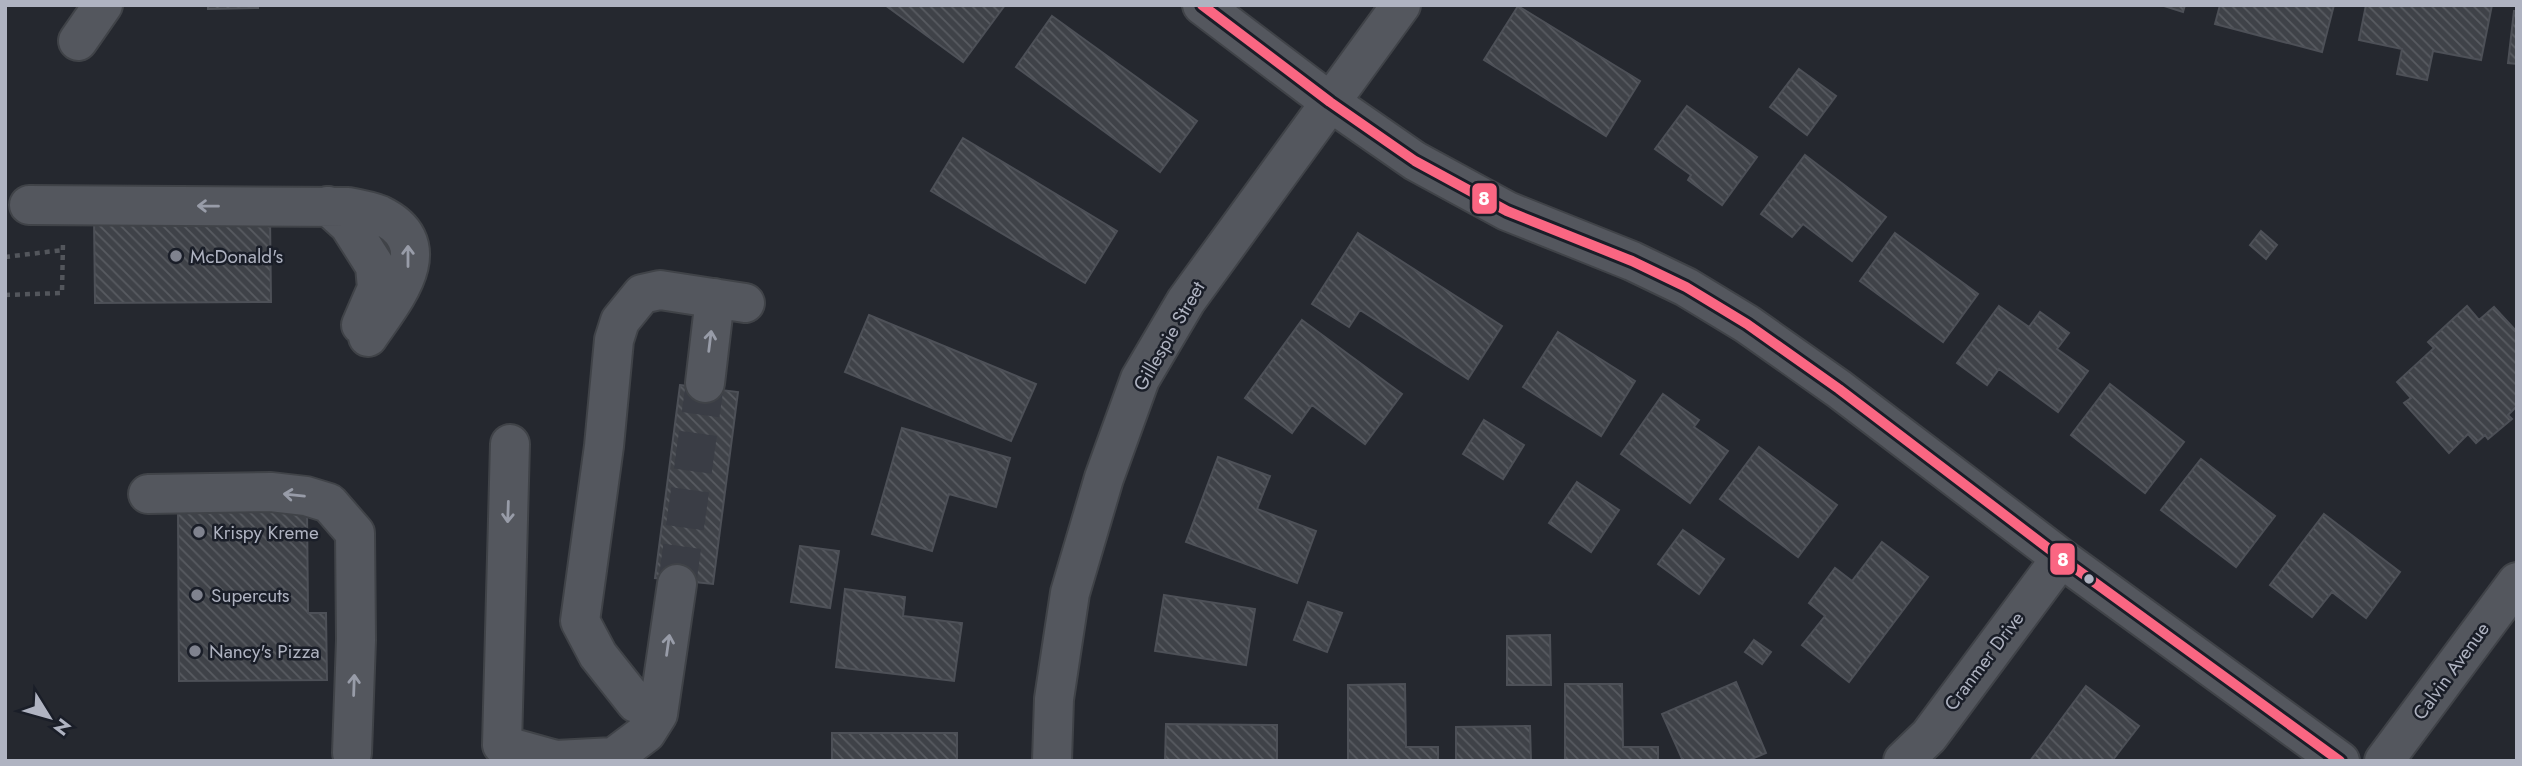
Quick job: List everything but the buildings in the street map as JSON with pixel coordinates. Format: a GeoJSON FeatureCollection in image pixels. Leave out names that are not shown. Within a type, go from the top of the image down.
{"type":"FeatureCollection","features":[{"type":"Feature","properties":{"kind":"street"},"geometry":{"type":"LineString","coordinates":[[78,41],[103,5]]}},
{"type":"Feature","properties":{"kind":"street"},"geometry":{"type":"LineString","coordinates":[[1202,5],[1330,102],[1415,161],[1507,211],[1632,261],[1686,287],[1747,324],[1839,389],[2061,558],[2340,761]]}},
{"type":"Feature","properties":{"kind":"street","name":"Gillespie Street"},"geometry":{"type":"LineString","coordinates":[[1052,761],[1054,699],[1070,593],[1104,478],[1140,379],[1186,301],[1401,5]]}},
{"type":"Feature","properties":{"kind":"street"},"geometry":{"type":"LineString","coordinates":[[29,205],[348,206],[377,214],[395,224],[407,238],[411,259],[402,288],[362,337]]}},
{"type":"Feature","properties":{"kind":"street"},"geometry":{"type":"LineString","coordinates":[[652,719],[598,655],[580,621],[594,446],[614,340],[620,321],[642,294],[660,290],[730,300],[705,383]]}},
{"type":"Feature","properties":{"kind":"street"},"geometry":{"type":"LineString","coordinates":[[510,444],[502,745],[652,719]]}},
{"type":"Feature","properties":{"kind":"street"},"geometry":{"type":"LineString","coordinates":[[148,494],[271,492],[306,496],[329,503],[355,533],[356,640],[352,753]]}},
{"type":"Feature","properties":{"kind":"street","name":"Cranmer Drive"},"geometry":{"type":"LineString","coordinates":[[1903,761],[1929,736],[2061,558]]}},
{"type":"Feature","properties":{"kind":"street","name":"Calvin Avenue"},"geometry":{"type":"LineString","coordinates":[[2384,761],[2517,582]]}},
{"type":"Feature","properties":{"kind":"street"},"geometry":{"type":"LineString","coordinates":[[652,719],[677,584]]}},
{"type":"Feature","properties":{"kind":"path"},"geometry":{"type":"LineString","coordinates":[[5,295],[62,293],[63,239]]}},
{"type":"Feature","properties":{"kind":"path"},"geometry":{"type":"LineString","coordinates":[[5,257],[63,250]]}},
{"type":"Feature","properties":{"kind":"tunnel"},"geometry":{"type":"LineString","coordinates":[[677,584],[705,383]]}},
{"type":"Feature","properties":{"kind":"transit line","name":"8"},"geometry":{"type":"LineString","coordinates":[[1202,5],[1330,102],[1415,161],[1507,211],[1632,261],[1686,287],[1747,324],[1839,389],[2061,558],[2340,761]]}},
{"type":"Feature","properties":{"kind":"place","name":"McDonald's"},"geometry":{"type":"Point","coordinates":[176,256]}},
{"type":"Feature","properties":{"kind":"place","name":"Krispy Kreme"},"geometry":{"type":"Point","coordinates":[199,532]}},
{"type":"Feature","properties":{"kind":"place","name":"Supercuts"},"geometry":{"type":"Point","coordinates":[197,595]}},
{"type":"Feature","properties":{"kind":"place","name":"Nancy's Pizza"},"geometry":{"type":"Point","coordinates":[195,651]}}]}
